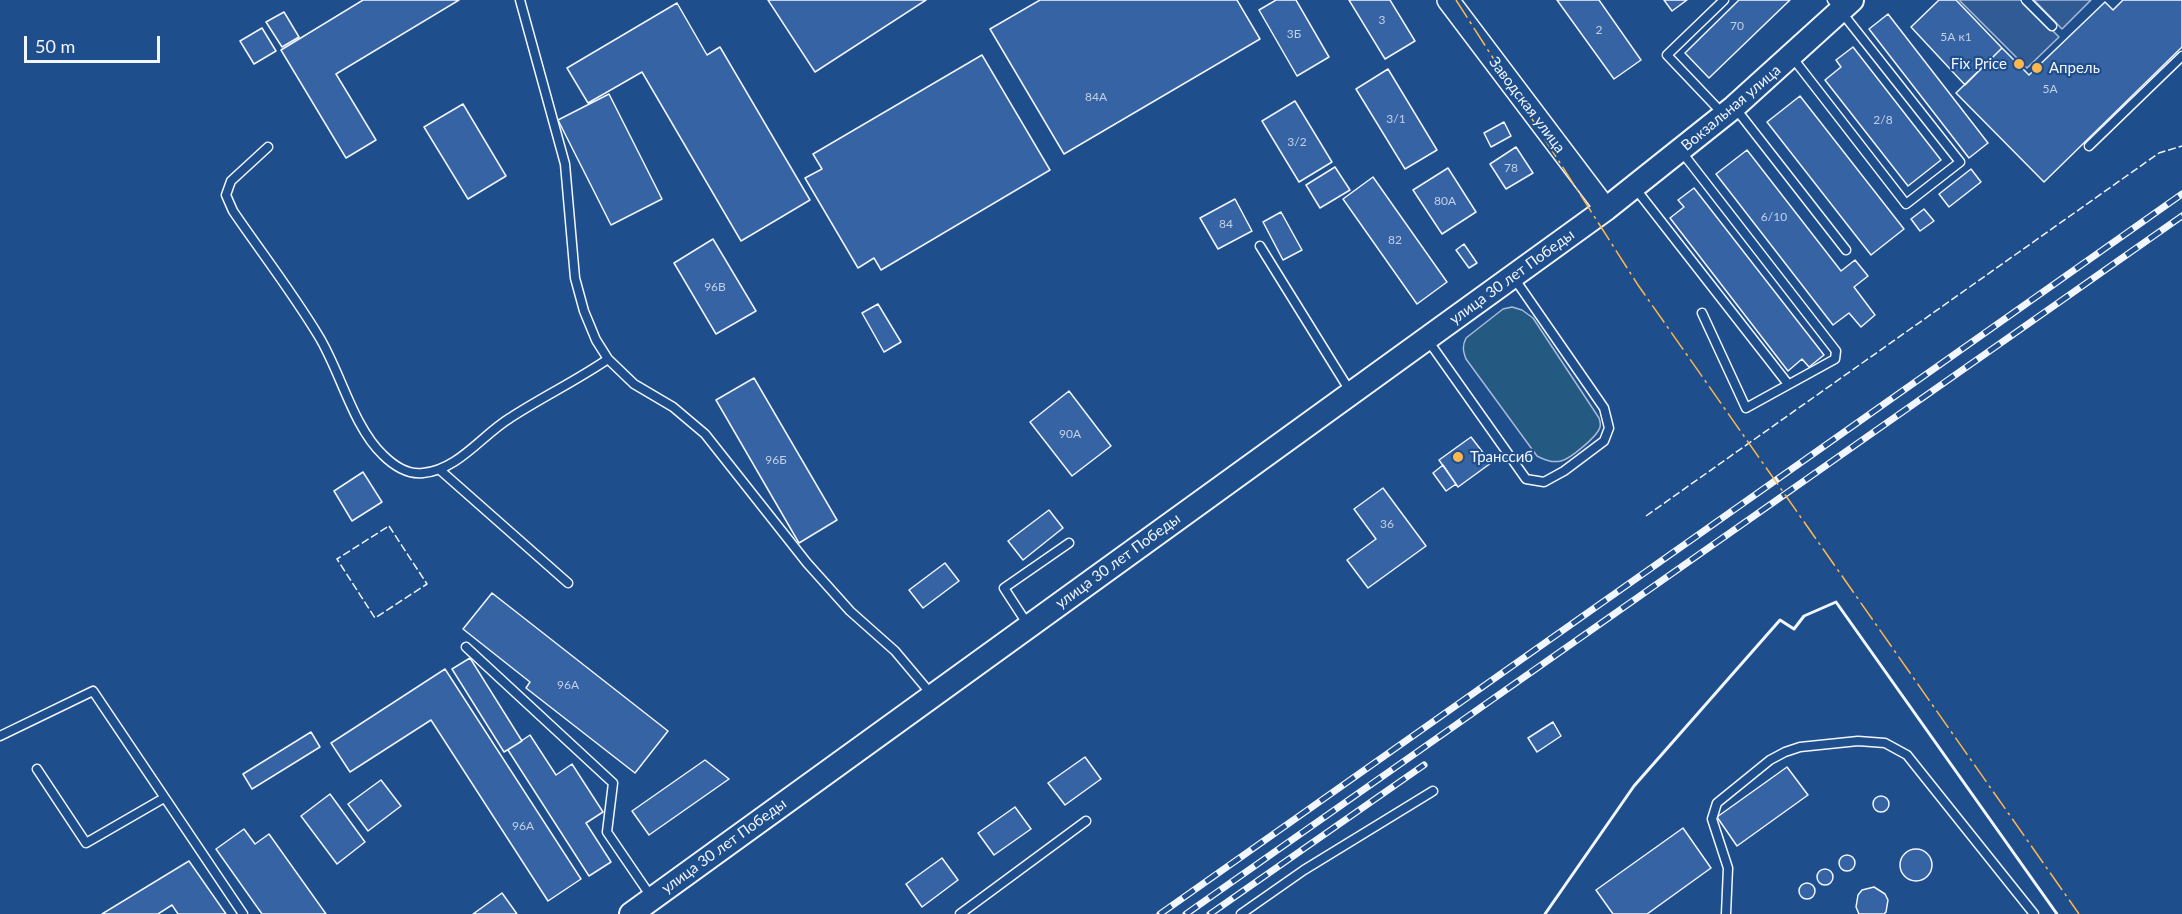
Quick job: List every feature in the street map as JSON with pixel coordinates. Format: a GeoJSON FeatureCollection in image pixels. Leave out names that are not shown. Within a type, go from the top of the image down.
{"type":"FeatureCollection","features":[{"type":"Feature","properties":{"kind":"main road","name":"Вокзальная улица"},"geometry":{"type":"LineString","coordinates":[[1606,209],[1730,111],[1792,57],[1842,3]]}},
{"type":"Feature","properties":{"kind":"main road","name":"улица 30 лет Победы"},"geometry":{"type":"LineString","coordinates":[[631,914],[1606,209]]}},
{"type":"Feature","properties":{"kind":"street","name":"Заводская улица"},"geometry":{"type":"LineString","coordinates":[[1448,0],[1606,209]]}},
{"type":"Feature","properties":{"kind":"lane"},"geometry":{"type":"LineString","coordinates":[[520,0],[565,164],[575,278],[584,311],[596,340],[608,359],[634,384],[673,407],[705,434],[807,563],[850,611],[895,651],[932,695]]}},
{"type":"Feature","properties":{"kind":"lane"},"geometry":{"type":"LineString","coordinates":[[1724,0],[1667,56],[1730,111],[1846,250]]}},
{"type":"Feature","properties":{"kind":"lane"},"geometry":{"type":"LineString","coordinates":[[2026,0],[2052,26]]}},
{"type":"Feature","properties":{"kind":"lane"},"geometry":{"type":"LineString","coordinates":[[1792,57],[1906,204],[1960,162],[1842,3]]}},
{"type":"Feature","properties":{"kind":"lane"},"geometry":{"type":"LineString","coordinates":[[2089,146],[2182,56]]}},
{"type":"Feature","properties":{"kind":"lane"},"geometry":{"type":"LineString","coordinates":[[268,147],[231,181],[226,195],[233,211],[319,336],[363,429],[382,455],[408,472],[422,474],[440,470],[460,457],[508,418],[584,376],[608,359]]}},
{"type":"Feature","properties":{"kind":"lane"},"geometry":{"type":"LineString","coordinates":[[1681,151],[1836,351],[1835,359],[1746,408],[1702,313]]}},
{"type":"Feature","properties":{"kind":"lane"},"geometry":{"type":"LineString","coordinates":[[1635,188],[1788,384]]}},
{"type":"Feature","properties":{"kind":"lane"},"geometry":{"type":"LineString","coordinates":[[1260,246],[1352,393]]}},
{"type":"Feature","properties":{"kind":"lane"},"geometry":{"type":"LineString","coordinates":[[1426,339],[1526,479],[1544,482],[1564,471],[1604,441],[1609,428],[1604,408],[1513,277]]}},
{"type":"Feature","properties":{"kind":"lane"},"geometry":{"type":"LineString","coordinates":[[440,470],[568,583]]}},
{"type":"Feature","properties":{"kind":"lane"},"geometry":{"type":"LineString","coordinates":[[1029,625],[1004,588],[1069,543]]}},
{"type":"Feature","properties":{"kind":"lane"},"geometry":{"type":"LineString","coordinates":[[466,647],[613,783],[607,832],[652,899]]}},
{"type":"Feature","properties":{"kind":"lane"},"geometry":{"type":"LineString","coordinates":[[0,736],[93,691],[243,914]]}},
{"type":"Feature","properties":{"kind":"lane"},"geometry":{"type":"LineString","coordinates":[[1726,914],[1728,868],[1712,819],[1717,803],[1770,760],[1785,752],[1800,747],[1858,741],[1885,743],[1907,755],[2034,914]]}},
{"type":"Feature","properties":{"kind":"lane"},"geometry":{"type":"LineString","coordinates":[[37,769],[86,843],[164,798]]}},
{"type":"Feature","properties":{"kind":"lane"},"geometry":{"type":"LineString","coordinates":[[1241,914],[1304,870],[1433,790]]}},
{"type":"Feature","properties":{"kind":"lane"},"geometry":{"type":"LineString","coordinates":[[960,914],[1086,821]]}},
{"type":"Feature","properties":{"kind":"shaded area"},"geometry":{"type":"Polygon","coordinates":[[[1959,0],[2022,0],[2059,37],[2027,68],[1959,0]]]}},
{"type":"Feature","properties":{"kind":"shaded area"},"geometry":{"type":"Polygon","coordinates":[[[2034,0],[2091,0],[2062,29],[2034,0]]]}},
{"type":"Feature","properties":{"kind":"shaded area"},"geometry":{"type":"Polygon","coordinates":[[[1512,307],[1522,310],[1533,318],[1599,419],[1600,427],[1594,436],[1577,452],[1561,461],[1549,461],[1537,456],[1465,356],[1463,346],[1466,338],[1503,309],[1512,307]]]}},
{"type":"Feature","properties":{"kind":"building"},"geometry":{"type":"Polygon","coordinates":[[[363,0],[459,0],[336,74],[376,140],[346,158],[281,50],[363,0]]]}},
{"type":"Feature","properties":{"kind":"building"},"geometry":{"type":"Polygon","coordinates":[[[768,0],[926,0],[815,72],[768,0]]]}},
{"type":"Feature","properties":{"kind":"building"},"geometry":{"type":"Polygon","coordinates":[[[1040,0],[1237,0],[1260,39],[1064,154],[990,29],[1040,0]]]}},
{"type":"Feature","properties":{"kind":"building"},"geometry":{"type":"Polygon","coordinates":[[[1276,0],[1296,0],[1329,57],[1297,76],[1259,10],[1276,0]]]}},
{"type":"Feature","properties":{"kind":"building"},"geometry":{"type":"Polygon","coordinates":[[[1349,0],[1390,0],[1415,41],[1385,59],[1349,0]]]}},
{"type":"Feature","properties":{"kind":"building"},"geometry":{"type":"Polygon","coordinates":[[[1557,0],[1599,0],[1641,60],[1614,79],[1557,0]]]}},
{"type":"Feature","properties":{"kind":"building"},"geometry":{"type":"Polygon","coordinates":[[[1664,0],[1687,0],[1672,11],[1664,0]]]}},
{"type":"Feature","properties":{"kind":"building"},"geometry":{"type":"Polygon","coordinates":[[[1739,0],[1790,0],[1709,78],[1685,53],[1739,0]]]}},
{"type":"Feature","properties":{"kind":"building"},"geometry":{"type":"Polygon","coordinates":[[[1939,0],[1956,0],[2002,48],[1965,85],[1911,27],[1939,0]]]}},
{"type":"Feature","properties":{"kind":"building"},"geometry":{"type":"Polygon","coordinates":[[[2123,0],[2182,0],[2182,47],[2044,182],[1956,93],[2002,48],[2029,75],[2105,2],[2113,10],[2123,0]]]}},
{"type":"Feature","properties":{"kind":"building"},"geometry":{"type":"Polygon","coordinates":[[[677,3],[707,55],[720,47],[810,200],[741,241],[642,72],[588,103],[567,68],[677,3]]]}},
{"type":"Feature","properties":{"kind":"building"},"geometry":{"type":"Polygon","coordinates":[[[284,12],[299,37],[282,47],[266,22],[284,12]]]}},
{"type":"Feature","properties":{"kind":"building"},"geometry":{"type":"Polygon","coordinates":[[[1888,14],[1988,143],[1969,158],[1869,29],[1888,14]]]}},
{"type":"Feature","properties":{"kind":"building"},"geometry":{"type":"Polygon","coordinates":[[[262,28],[276,51],[254,64],[240,41],[262,28]]]}},
{"type":"Feature","properties":{"kind":"building"},"geometry":{"type":"Polygon","coordinates":[[[1853,47],[1941,160],[1908,186],[1825,80],[1841,67],[1836,60],[1853,47]]]}},
{"type":"Feature","properties":{"kind":"building"},"geometry":{"type":"Polygon","coordinates":[[[982,55],[1050,170],[881,270],[874,258],[858,268],[805,178],[822,169],[813,154],[982,55]]]}},
{"type":"Feature","properties":{"kind":"building"},"geometry":{"type":"Polygon","coordinates":[[[1388,69],[1437,150],[1405,169],[1356,89],[1388,69]]]}},
{"type":"Feature","properties":{"kind":"building"},"geometry":{"type":"Polygon","coordinates":[[[609,94],[662,199],[611,225],[558,120],[609,94]]]}},
{"type":"Feature","properties":{"kind":"building"},"geometry":{"type":"Polygon","coordinates":[[[1800,96],[1904,229],[1871,255],[1767,122],[1800,96]]]}},
{"type":"Feature","properties":{"kind":"building"},"geometry":{"type":"Polygon","coordinates":[[[1295,101],[1332,162],[1299,182],[1262,121],[1295,101]]]}},
{"type":"Feature","properties":{"kind":"building"},"geometry":{"type":"Polygon","coordinates":[[[463,104],[506,176],[468,199],[424,127],[463,104]]]}},
{"type":"Feature","properties":{"kind":"building"},"geometry":{"type":"Polygon","coordinates":[[[1504,122],[1511,136],[1491,147],[1484,133],[1504,122]]]}},
{"type":"Feature","properties":{"kind":"building"},"geometry":{"type":"Polygon","coordinates":[[[1516,147],[1533,173],[1506,189],[1490,164],[1516,147]]]}},
{"type":"Feature","properties":{"kind":"building"},"geometry":{"type":"Polygon","coordinates":[[[1747,150],[1841,271],[1855,260],[1868,276],[1854,287],[1875,315],[1861,327],[1849,313],[1833,325],[1716,174],[1747,150]]]}},
{"type":"Feature","properties":{"kind":"building"},"geometry":{"type":"Polygon","coordinates":[[[1335,167],[1350,190],[1320,208],[1306,185],[1335,167]]]}},
{"type":"Feature","properties":{"kind":"building"},"geometry":{"type":"Polygon","coordinates":[[[1448,168],[1476,212],[1442,234],[1413,190],[1448,168]]]}},
{"type":"Feature","properties":{"kind":"building"},"geometry":{"type":"Polygon","coordinates":[[[1971,169],[1981,182],[1949,207],[1939,194],[1971,169]]]}},
{"type":"Feature","properties":{"kind":"building"},"geometry":{"type":"Polygon","coordinates":[[[1373,177],[1447,282],[1417,304],[1343,199],[1373,177]]]}},
{"type":"Feature","properties":{"kind":"building"},"geometry":{"type":"Polygon","coordinates":[[[1694,188],[1824,355],[1809,367],[1802,359],[1788,371],[1670,218],[1684,207],[1678,200],[1694,188]]]}},
{"type":"Feature","properties":{"kind":"building"},"geometry":{"type":"Polygon","coordinates":[[[1235,199],[1252,231],[1218,249],[1200,218],[1235,199]]]}},
{"type":"Feature","properties":{"kind":"building"},"geometry":{"type":"Polygon","coordinates":[[[1924,209],[1934,221],[1920,231],[1911,219],[1924,209]]]}},
{"type":"Feature","properties":{"kind":"building"},"geometry":{"type":"Polygon","coordinates":[[[1281,212],[1302,250],[1283,260],[1263,222],[1281,212]]]}},
{"type":"Feature","properties":{"kind":"building"},"geometry":{"type":"Polygon","coordinates":[[[713,239],[756,311],[716,334],[674,263],[713,239]]]}},
{"type":"Feature","properties":{"kind":"building"},"geometry":{"type":"Polygon","coordinates":[[[1464,244],[1477,263],[1469,268],[1456,250],[1464,244]]]}},
{"type":"Feature","properties":{"kind":"building"},"geometry":{"type":"Polygon","coordinates":[[[878,304],[901,342],[884,352],[862,313],[878,304]]]}},
{"type":"Feature","properties":{"kind":"building"},"geometry":{"type":"Polygon","coordinates":[[[754,378],[837,520],[799,543],[716,400],[754,378]]]}},
{"type":"Feature","properties":{"kind":"building"},"geometry":{"type":"Polygon","coordinates":[[[1069,391],[1111,446],[1072,476],[1030,422],[1069,391]]]}},
{"type":"Feature","properties":{"kind":"building"},"geometry":{"type":"Polygon","coordinates":[[[1471,437],[1491,463],[1458,487],[1439,460],[1471,437]]]}},
{"type":"Feature","properties":{"kind":"building"},"geometry":{"type":"Polygon","coordinates":[[[1443,465],[1456,484],[1446,491],[1433,473],[1443,465]]]}},
{"type":"Feature","properties":{"kind":"building"},"geometry":{"type":"Polygon","coordinates":[[[363,472],[382,502],[352,521],[334,491],[363,472]]]}},
{"type":"Feature","properties":{"kind":"building"},"geometry":{"type":"Polygon","coordinates":[[[1383,488],[1426,546],[1368,588],[1347,560],[1376,539],[1354,509],[1383,488]]]}},
{"type":"Feature","properties":{"kind":"building"},"geometry":{"type":"Polygon","coordinates":[[[1049,510],[1063,528],[1023,560],[1008,541],[1049,510]]]}},
{"type":"Feature","properties":{"kind":"building"},"geometry":{"type":"Polygon","coordinates":[[[945,563],[959,581],[923,608],[909,590],[945,563]]]}},
{"type":"Feature","properties":{"kind":"building"},"geometry":{"type":"Polygon","coordinates":[[[492,593],[668,731],[635,773],[526,688],[530,682],[463,629],[492,593]]]}},
{"type":"Feature","properties":{"kind":"building"},"geometry":{"type":"Polygon","coordinates":[[[470,658],[522,741],[504,752],[452,669],[470,658]]]}},
{"type":"Feature","properties":{"kind":"building"},"geometry":{"type":"Polygon","coordinates":[[[445,669],[581,879],[548,901],[431,720],[350,772],[331,743],[445,669]]]}},
{"type":"Feature","properties":{"kind":"building"},"geometry":{"type":"Polygon","coordinates":[[[1553,722],[1561,736],[1537,752],[1528,738],[1553,722]]]}},
{"type":"Feature","properties":{"kind":"building"},"geometry":{"type":"Polygon","coordinates":[[[311,732],[320,747],[252,789],[243,774],[311,732]]]}},
{"type":"Feature","properties":{"kind":"building"},"geometry":{"type":"Polygon","coordinates":[[[530,735],[556,775],[572,764],[603,812],[586,823],[611,862],[589,876],[508,750],[530,735]]]}},
{"type":"Feature","properties":{"kind":"building"},"geometry":{"type":"Polygon","coordinates":[[[1085,757],[1101,779],[1065,805],[1048,783],[1085,757]]]}},
{"type":"Feature","properties":{"kind":"building"},"geometry":{"type":"Polygon","coordinates":[[[705,760],[729,779],[649,835],[632,811],[705,760]]]}},
{"type":"Feature","properties":{"kind":"building"},"geometry":{"type":"Polygon","coordinates":[[[1787,767],[1808,795],[1737,846],[1717,817],[1787,767]]]}},
{"type":"Feature","properties":{"kind":"building"},"geometry":{"type":"Polygon","coordinates":[[[381,780],[401,806],[368,831],[348,804],[381,780]]]}},
{"type":"Feature","properties":{"kind":"building"},"geometry":{"type":"Polygon","coordinates":[[[330,794],[365,842],[337,864],[301,816],[330,794]]]}},
{"type":"Feature","properties":{"kind":"building"},"geometry":{"type":"Polygon","coordinates":[[[1878,796],[1884,796],[1889,804],[1887,810],[1878,812],[1873,807],[1873,801],[1878,796]]]}},
{"type":"Feature","properties":{"kind":"building"},"geometry":{"type":"Polygon","coordinates":[[[1015,807],[1031,829],[994,855],[978,833],[1015,807]]]}},
{"type":"Feature","properties":{"kind":"building"},"geometry":{"type":"Polygon","coordinates":[[[1683,828],[1711,868],[1647,914],[1613,914],[1596,890],[1683,828]]]}},
{"type":"Feature","properties":{"kind":"building"},"geometry":{"type":"Polygon","coordinates":[[[244,829],[255,844],[269,834],[326,914],[262,914],[216,849],[244,829]]]}},
{"type":"Feature","properties":{"kind":"building"},"geometry":{"type":"Polygon","coordinates":[[[1916,849],[1928,853],[1932,865],[1928,877],[1916,881],[1904,877],[1900,865],[1904,853],[1916,849]]]}},
{"type":"Feature","properties":{"kind":"building"},"geometry":{"type":"Polygon","coordinates":[[[1844,855],[1850,855],[1855,863],[1853,869],[1844,871],[1839,866],[1839,860],[1844,855]]]}},
{"type":"Feature","properties":{"kind":"building"},"geometry":{"type":"Polygon","coordinates":[[[942,858],[958,880],[922,907],[906,884],[942,858]]]}},
{"type":"Feature","properties":{"kind":"building"},"geometry":{"type":"Polygon","coordinates":[[[189,861],[226,914],[178,914],[172,905],[158,914],[102,914],[189,861]]]}},
{"type":"Feature","properties":{"kind":"building"},"geometry":{"type":"Polygon","coordinates":[[[1822,869],[1828,869],[1833,877],[1831,883],[1822,885],[1817,880],[1817,874],[1822,869]]]}},
{"type":"Feature","properties":{"kind":"building"},"geometry":{"type":"Polygon","coordinates":[[[1804,883],[1810,883],[1815,891],[1813,897],[1804,899],[1799,894],[1799,888],[1804,883]]]}},
{"type":"Feature","properties":{"kind":"building"},"geometry":{"type":"Polygon","coordinates":[[[1874,887],[1885,894],[1888,900],[1886,912],[1884,914],[1859,914],[1856,907],[1858,895],[1862,890],[1874,887]]]}},
{"type":"Feature","properties":{"kind":"building"},"geometry":{"type":"Polygon","coordinates":[[[502,893],[517,914],[473,914],[502,893]]]}},
{"type":"Feature","properties":{"kind":"railway"},"geometry":{"type":"LineString","coordinates":[[1160,914],[2182,194]]}},
{"type":"Feature","properties":{"kind":"railway"},"geometry":{"type":"LineString","coordinates":[[1186,914],[2182,216]]}},
{"type":"Feature","properties":{"kind":"railway"},"geometry":{"type":"LineString","coordinates":[[1210,914],[1424,765]]}},
{"type":"Feature","properties":{"kind":"fence"},"geometry":{"type":"LineString","coordinates":[[1646,516],[2159,153],[2182,146]]}},
{"type":"Feature","properties":{"kind":"fence"},"geometry":{"type":"LineString","coordinates":[[389,526],[427,584],[375,618],[337,559],[389,526]]}},
{"type":"Feature","properties":{"kind":"wall"},"geometry":{"type":"LineString","coordinates":[[1545,914],[1634,786],[1780,620],[1794,629],[1804,616],[1836,602],[2057,914]]}},
{"type":"Feature","properties":{"kind":"power"},"geometry":{"type":"LineString","coordinates":[[1456,0],[1638,285],[2079,914]]}},
{"type":"Feature","properties":{"kind":"place","name":"Fix Price"},"geometry":{"type":"Point","coordinates":[2019,64]}},
{"type":"Feature","properties":{"kind":"place","name":"Апрель"},"geometry":{"type":"Point","coordinates":[2037,68]}},
{"type":"Feature","properties":{"kind":"place","name":"Транссиб"},"geometry":{"type":"Point","coordinates":[1458,457]}}]}
